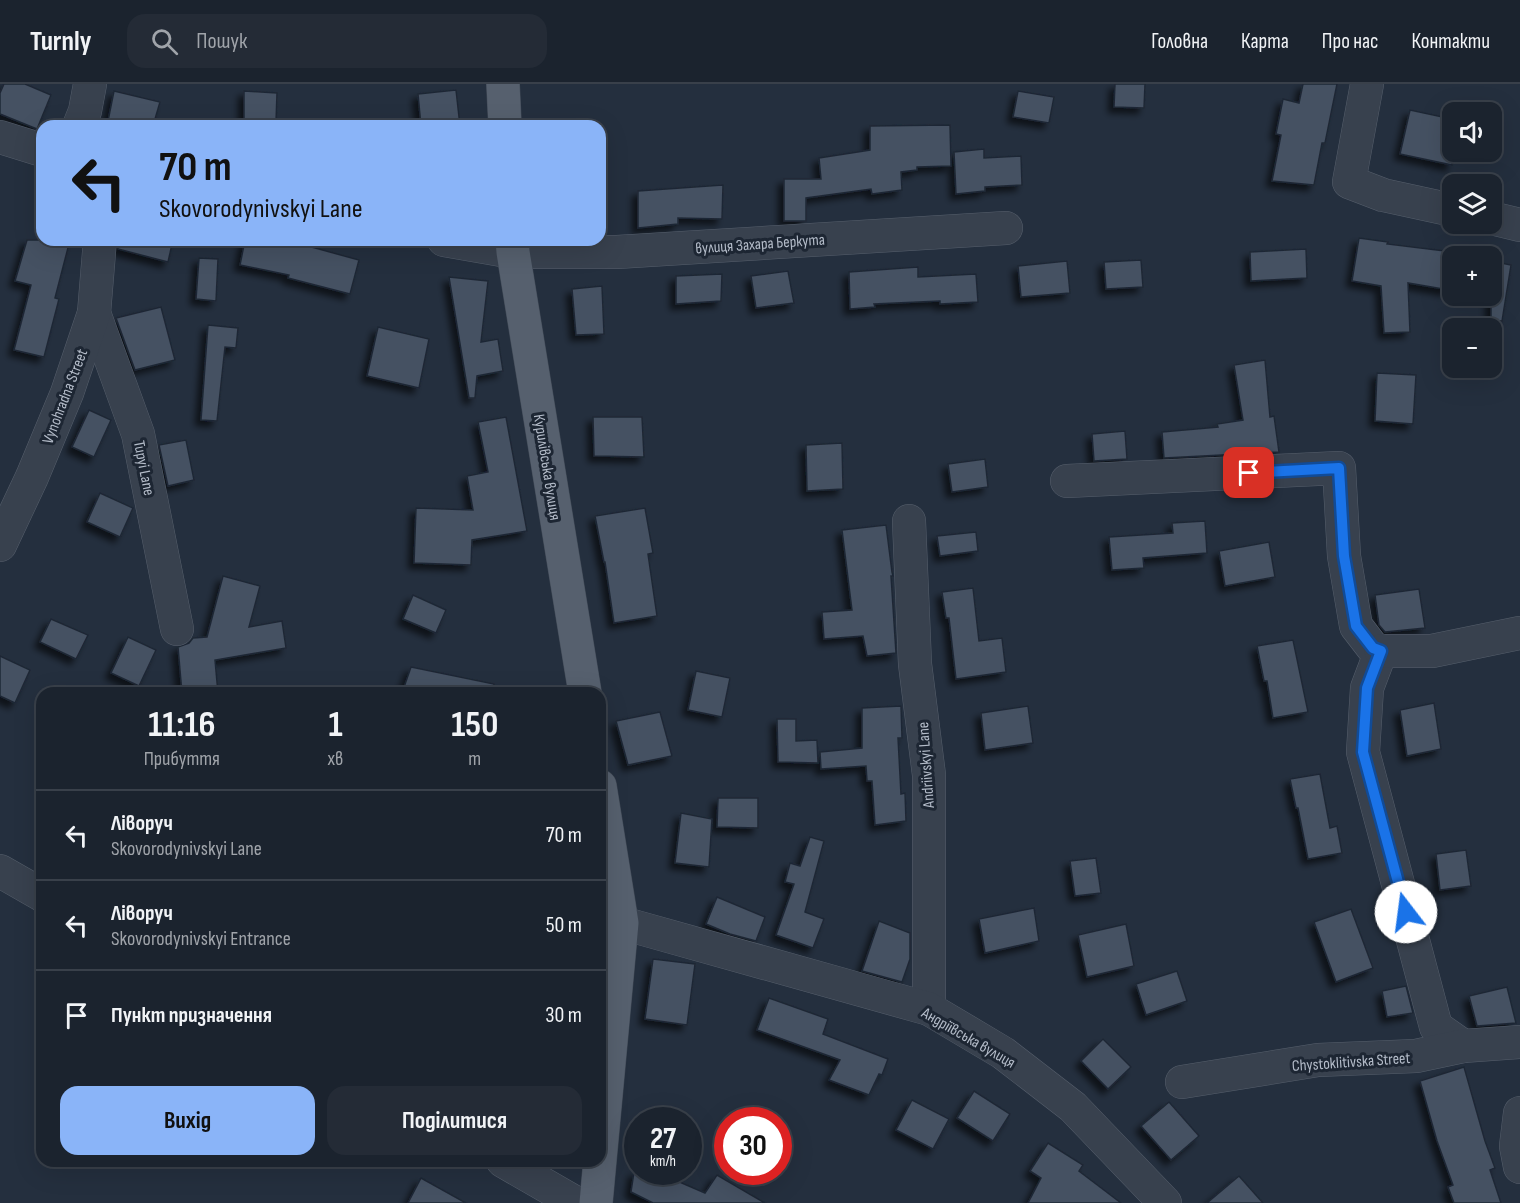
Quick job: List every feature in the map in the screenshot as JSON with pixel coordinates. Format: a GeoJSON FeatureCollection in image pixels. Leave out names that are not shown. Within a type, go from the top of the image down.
{"type":"FeatureCollection","features":[{"type":"Feature","properties":{"kind":"main road"},"geometry":{"type":"LineString","coordinates":[[503,84],[505,120]]}},
{"type":"Feature","properties":{"kind":"main road","name":"Курилівська вулиця"},"geometry":{"type":"LineString","coordinates":[[513,246],[584,687]]}},
{"type":"Feature","properties":{"kind":"main road"},"geometry":{"type":"LineString","coordinates":[[606,823],[622,922],[606,1095]]}},
{"type":"Feature","properties":{"kind":"main road"},"geometry":{"type":"LineString","coordinates":[[596,1203],[599,1167]]}},
{"type":"Feature","properties":{"kind":"street"},"geometry":{"type":"LineString","coordinates":[[81,120],[90,84]]}},
{"type":"Feature","properties":{"kind":"street"},"geometry":{"type":"LineString","coordinates":[[1367,84],[1349,182],[1383,195],[1442,208]]}},
{"type":"Feature","properties":{"kind":"street"},"geometry":{"type":"LineString","coordinates":[[0,137],[36,148]]}},
{"type":"Feature","properties":{"kind":"street"},"geometry":{"type":"LineString","coordinates":[[1502,221],[1520,225]]}},
{"type":"Feature","properties":{"kind":"street","name":"вулиця Захара Беркута"},"geometry":{"type":"LineString","coordinates":[[513,246],[617,252],[1006,228]]}},
{"type":"Feature","properties":{"kind":"street","name":"Vynohradna Street"},"geometry":{"type":"LineString","coordinates":[[0,545],[33,477],[63,404],[94,313],[100,246]]}},
{"type":"Feature","properties":{"kind":"street","name":"Tupyi Lane"},"geometry":{"type":"LineString","coordinates":[[94,313],[138,434],[177,629]]}},
{"type":"Feature","properties":{"kind":"street"},"geometry":{"type":"LineString","coordinates":[[1067,481],[1339,468],[1344,556],[1356,626],[1373,648],[1381,651],[1432,651],[1520,633]]}},
{"type":"Feature","properties":{"kind":"street","name":"Andriivskyi Lane"},"geometry":{"type":"LineString","coordinates":[[909,521],[915,664],[929,776],[929,1009]]}},
{"type":"Feature","properties":{"kind":"street"},"geometry":{"type":"LineString","coordinates":[[1381,651],[1367,688],[1363,752],[1436,1027],[1463,1046]]}},
{"type":"Feature","properties":{"kind":"street"},"geometry":{"type":"LineString","coordinates":[[0,871],[36,892]]}},
{"type":"Feature","properties":{"kind":"street","name":"Андріївська вулиця"},"geometry":{"type":"LineString","coordinates":[[622,922],[929,1009],[1003,1053],[1073,1107],[1165,1203]]}},
{"type":"Feature","properties":{"kind":"street","name":"Chystoklitivska Street"},"geometry":{"type":"LineString","coordinates":[[1182,1082],[1318,1060],[1416,1056],[1463,1046],[1520,1042]]}},
{"type":"Feature","properties":{"kind":"street"},"geometry":{"type":"LineString","coordinates":[[1520,1113],[1516,1146],[1520,1167]]}},
{"type":"Feature","properties":{"kind":"street"},"geometry":{"type":"LineString","coordinates":[[513,1167],[576,1203]]}},
{"type":"Feature","properties":{"kind":"building"},"geometry":{"type":"Polygon","coordinates":[[[4,84],[25,84],[51,95],[41,120],[36,120],[36,129],[0,114],[0,93],[4,84]]]}},
{"type":"Feature","properties":{"kind":"building"},"geometry":{"type":"Polygon","coordinates":[[[1115,84],[1145,84],[1144,108],[1114,107],[1115,84]]]}},
{"type":"Feature","properties":{"kind":"building"},"geometry":{"type":"Polygon","coordinates":[[[1303,84],[1337,84],[1314,185],[1272,181],[1281,135],[1276,134],[1283,99],[1299,103],[1303,84]]]}},
{"type":"Feature","properties":{"kind":"building"},"geometry":{"type":"Polygon","coordinates":[[[456,90],[459,120],[420,120],[418,94],[456,90]]]}},
{"type":"Feature","properties":{"kind":"building"},"geometry":{"type":"Polygon","coordinates":[[[114,91],[160,102],[155,120],[108,120],[114,91]]]}},
{"type":"Feature","properties":{"kind":"building"},"geometry":{"type":"Polygon","coordinates":[[[244,91],[277,93],[276,120],[244,120],[244,91]]]}},
{"type":"Feature","properties":{"kind":"building"},"geometry":{"type":"Polygon","coordinates":[[[1018,91],[1054,97],[1049,123],[1013,117],[1018,91]]]}},
{"type":"Feature","properties":{"kind":"building"},"geometry":{"type":"Polygon","coordinates":[[[1410,110],[1442,117],[1442,162],[1452,162],[1452,165],[1400,154],[1410,110]]]}},
{"type":"Feature","properties":{"kind":"building"},"geometry":{"type":"Polygon","coordinates":[[[950,125],[951,166],[917,167],[917,170],[901,172],[902,190],[872,194],[871,189],[806,198],[806,221],[784,221],[784,179],[821,179],[819,158],[870,150],[870,126],[950,125]]]}},
{"type":"Feature","properties":{"kind":"building"},"geometry":{"type":"Polygon","coordinates":[[[984,149],[984,158],[1021,156],[1022,185],[985,187],[985,191],[956,194],[954,152],[984,149]]]}},
{"type":"Feature","properties":{"kind":"building"},"geometry":{"type":"Polygon","coordinates":[[[723,185],[722,219],[678,218],[678,224],[638,228],[638,191],[723,185]]]}},
{"type":"Feature","properties":{"kind":"building"},"geometry":{"type":"Polygon","coordinates":[[[1359,238],[1442,251],[1442,289],[1408,283],[1410,332],[1384,333],[1381,286],[1352,281],[1359,238]]]}},
{"type":"Feature","properties":{"kind":"building"},"geometry":{"type":"Polygon","coordinates":[[[27,240],[36,240],[36,246],[68,246],[55,298],[59,299],[44,357],[14,350],[31,285],[15,281],[27,240]]]}},
{"type":"Feature","properties":{"kind":"building"},"geometry":{"type":"Polygon","coordinates":[[[118,246],[172,246],[168,262],[118,249],[118,246]]]}},
{"type":"Feature","properties":{"kind":"building"},"geometry":{"type":"Polygon","coordinates":[[[244,246],[308,246],[359,260],[350,294],[288,278],[289,275],[240,265],[244,246]]]}},
{"type":"Feature","properties":{"kind":"building"},"geometry":{"type":"Polygon","coordinates":[[[1306,249],[1307,278],[1251,281],[1250,252],[1306,249]]]}},
{"type":"Feature","properties":{"kind":"building"},"geometry":{"type":"Polygon","coordinates":[[[199,258],[218,259],[216,301],[196,299],[199,258]]]}},
{"type":"Feature","properties":{"kind":"building"},"geometry":{"type":"Polygon","coordinates":[[[1141,260],[1143,287],[1106,289],[1104,262],[1141,260]]]}},
{"type":"Feature","properties":{"kind":"building"},"geometry":{"type":"Polygon","coordinates":[[[1067,261],[1070,293],[1021,297],[1018,266],[1067,261]]]}},
{"type":"Feature","properties":{"kind":"building"},"geometry":{"type":"Polygon","coordinates":[[[1502,263],[1511,265],[1502,321],[1502,318],[1491,318],[1491,306],[1502,306],[1502,263]]]}},
{"type":"Feature","properties":{"kind":"building"},"geometry":{"type":"Polygon","coordinates":[[[918,267],[918,277],[976,274],[978,302],[874,304],[875,307],[850,309],[849,272],[918,267]]]}},
{"type":"Feature","properties":{"kind":"building"},"geometry":{"type":"Polygon","coordinates":[[[788,271],[794,303],[756,308],[751,276],[788,271]]]}},
{"type":"Feature","properties":{"kind":"building"},"geometry":{"type":"Polygon","coordinates":[[[722,274],[721,301],[676,304],[676,276],[722,274]]]}},
{"type":"Feature","properties":{"kind":"building"},"geometry":{"type":"Polygon","coordinates":[[[449,277],[488,281],[481,342],[498,339],[503,371],[477,376],[475,398],[469,398],[449,277]]]}},
{"type":"Feature","properties":{"kind":"building"},"geometry":{"type":"Polygon","coordinates":[[[602,286],[604,334],[576,335],[572,289],[602,286]]]}},
{"type":"Feature","properties":{"kind":"building"},"geometry":{"type":"Polygon","coordinates":[[[161,307],[175,360],[135,370],[116,318],[161,307]]]}},
{"type":"Feature","properties":{"kind":"building"},"geometry":{"type":"Polygon","coordinates":[[[208,325],[238,328],[236,348],[225,347],[217,421],[201,420],[208,325]]]}},
{"type":"Feature","properties":{"kind":"building"},"geometry":{"type":"Polygon","coordinates":[[[378,327],[429,339],[419,388],[367,376],[378,327]]]}},
{"type":"Feature","properties":{"kind":"building"},"geometry":{"type":"Polygon","coordinates":[[[1265,360],[1270,417],[1274,416],[1279,452],[1164,458],[1162,432],[1218,427],[1217,424],[1243,420],[1234,365],[1265,360]]]}},
{"type":"Feature","properties":{"kind":"building"},"geometry":{"type":"Polygon","coordinates":[[[1377,373],[1416,375],[1413,424],[1375,421],[1377,373]]]}},
{"type":"Feature","properties":{"kind":"building"},"geometry":{"type":"Polygon","coordinates":[[[89,410],[111,420],[94,457],[72,447],[89,410]]]}},
{"type":"Feature","properties":{"kind":"building"},"geometry":{"type":"Polygon","coordinates":[[[506,417],[527,531],[472,540],[471,565],[414,563],[416,508],[473,510],[467,476],[488,472],[478,422],[506,417]]]}},
{"type":"Feature","properties":{"kind":"building"},"geometry":{"type":"Polygon","coordinates":[[[593,417],[642,417],[644,457],[594,456],[593,417]]]}},
{"type":"Feature","properties":{"kind":"building"},"geometry":{"type":"Polygon","coordinates":[[[1125,431],[1127,459],[1094,461],[1092,434],[1125,431]]]}},
{"type":"Feature","properties":{"kind":"building"},"geometry":{"type":"Polygon","coordinates":[[[186,440],[194,480],[168,486],[159,445],[186,440]]]}},
{"type":"Feature","properties":{"kind":"building"},"geometry":{"type":"Polygon","coordinates":[[[842,443],[843,489],[807,491],[806,445],[842,443]]]}},
{"type":"Feature","properties":{"kind":"building"},"geometry":{"type":"Polygon","coordinates":[[[985,459],[988,487],[952,492],[948,464],[985,459]]]}},
{"type":"Feature","properties":{"kind":"building"},"geometry":{"type":"Polygon","coordinates":[[[100,493],[133,508],[120,537],[87,522],[100,493]]]}},
{"type":"Feature","properties":{"kind":"building"},"geometry":{"type":"Polygon","coordinates":[[[645,508],[653,553],[648,554],[657,616],[614,623],[605,562],[595,516],[645,508]]]}},
{"type":"Feature","properties":{"kind":"building"},"geometry":{"type":"Polygon","coordinates":[[[1205,521],[1207,553],[1143,558],[1144,568],[1112,570],[1109,537],[1173,533],[1172,523],[1205,521]]]}},
{"type":"Feature","properties":{"kind":"building"},"geometry":{"type":"Polygon","coordinates":[[[886,525],[893,576],[891,576],[896,653],[867,656],[863,636],[824,639],[822,612],[852,610],[842,530],[886,525]]]}},
{"type":"Feature","properties":{"kind":"building"},"geometry":{"type":"Polygon","coordinates":[[[976,532],[978,551],[940,556],[937,536],[976,532]]]}},
{"type":"Feature","properties":{"kind":"building"},"geometry":{"type":"Polygon","coordinates":[[[1269,542],[1275,577],[1225,586],[1219,551],[1269,542]]]}},
{"type":"Feature","properties":{"kind":"building"},"geometry":{"type":"Polygon","coordinates":[[[223,576],[260,586],[249,627],[282,621],[286,648],[215,660],[217,687],[181,687],[178,647],[189,643],[193,638],[207,637],[223,576]]]}},
{"type":"Feature","properties":{"kind":"building"},"geometry":{"type":"Polygon","coordinates":[[[973,588],[979,641],[1002,638],[1006,672],[956,679],[949,618],[946,618],[942,592],[973,588]]]}},
{"type":"Feature","properties":{"kind":"building"},"geometry":{"type":"Polygon","coordinates":[[[1419,589],[1425,628],[1385,632],[1379,625],[1375,595],[1419,589]]]}},
{"type":"Feature","properties":{"kind":"building"},"geometry":{"type":"Polygon","coordinates":[[[413,595],[446,610],[436,633],[403,619],[413,595]]]}},
{"type":"Feature","properties":{"kind":"building"},"geometry":{"type":"Polygon","coordinates":[[[51,619],[88,635],[76,659],[40,642],[51,619]]]}},
{"type":"Feature","properties":{"kind":"building"},"geometry":{"type":"Polygon","coordinates":[[[128,637],[156,650],[139,686],[111,673],[128,637]]]}},
{"type":"Feature","properties":{"kind":"building"},"geometry":{"type":"Polygon","coordinates":[[[1293,640],[1308,712],[1273,718],[1267,681],[1264,681],[1257,646],[1293,640]]]}},
{"type":"Feature","properties":{"kind":"building"},"geometry":{"type":"Polygon","coordinates":[[[0,656],[30,670],[15,703],[0,696],[0,656]]]}},
{"type":"Feature","properties":{"kind":"building"},"geometry":{"type":"Polygon","coordinates":[[[411,667],[494,684],[494,687],[404,687],[411,667]]]}},
{"type":"Feature","properties":{"kind":"building"},"geometry":{"type":"Polygon","coordinates":[[[696,671],[730,678],[722,717],[688,710],[696,671]]]}},
{"type":"Feature","properties":{"kind":"building"},"geometry":{"type":"Polygon","coordinates":[[[1434,703],[1441,749],[1407,756],[1400,710],[1434,703]]]}},
{"type":"Feature","properties":{"kind":"building"},"geometry":{"type":"Polygon","coordinates":[[[901,706],[902,738],[898,738],[901,794],[905,793],[906,821],[875,825],[872,781],[867,781],[866,766],[821,769],[820,752],[862,748],[862,708],[901,706]]]}},
{"type":"Feature","properties":{"kind":"building"},"geometry":{"type":"Polygon","coordinates":[[[1028,706],[1033,743],[985,750],[981,713],[1028,706]]]}},
{"type":"Feature","properties":{"kind":"building"},"geometry":{"type":"Polygon","coordinates":[[[660,712],[672,756],[628,765],[616,721],[660,712]]]}},
{"type":"Feature","properties":{"kind":"building"},"geometry":{"type":"Polygon","coordinates":[[[777,719],[796,719],[796,741],[817,740],[818,763],[778,762],[777,719]]]}},
{"type":"Feature","properties":{"kind":"building"},"geometry":{"type":"Polygon","coordinates":[[[1320,774],[1330,828],[1337,826],[1342,853],[1308,859],[1290,779],[1320,774]]]}},
{"type":"Feature","properties":{"kind":"building"},"geometry":{"type":"Polygon","coordinates":[[[718,798],[758,798],[758,828],[717,827],[718,798]]]}},
{"type":"Feature","properties":{"kind":"building"},"geometry":{"type":"Polygon","coordinates":[[[681,813],[712,819],[709,867],[675,863],[681,813]]]}},
{"type":"Feature","properties":{"kind":"building"},"geometry":{"type":"Polygon","coordinates":[[[810,837],[824,841],[805,912],[824,919],[813,948],[776,935],[794,884],[785,882],[790,863],[800,866],[810,837]]]}},
{"type":"Feature","properties":{"kind":"building"},"geometry":{"type":"Polygon","coordinates":[[[1466,850],[1471,886],[1440,890],[1436,854],[1466,850]]]}},
{"type":"Feature","properties":{"kind":"building"},"geometry":{"type":"Polygon","coordinates":[[[1096,858],[1101,893],[1075,896],[1070,861],[1096,858]]]}},
{"type":"Feature","properties":{"kind":"building"},"geometry":{"type":"Polygon","coordinates":[[[717,897],[765,917],[756,941],[706,924],[717,897]]]}},
{"type":"Feature","properties":{"kind":"building"},"geometry":{"type":"Polygon","coordinates":[[[1034,908],[1039,941],[985,953],[979,919],[1034,908]]]}},
{"type":"Feature","properties":{"kind":"building"},"geometry":{"type":"Polygon","coordinates":[[[1351,909],[1373,968],[1336,982],[1314,922],[1351,909]]]}},
{"type":"Feature","properties":{"kind":"building"},"geometry":{"type":"Polygon","coordinates":[[[879,921],[910,933],[910,959],[902,982],[862,971],[879,921]]]}},
{"type":"Feature","properties":{"kind":"building"},"geometry":{"type":"Polygon","coordinates":[[[1126,924],[1134,966],[1087,977],[1078,935],[1126,924]]]}},
{"type":"Feature","properties":{"kind":"building"},"geometry":{"type":"Polygon","coordinates":[[[653,959],[695,964],[687,1025],[645,1019],[653,959]]]}},
{"type":"Feature","properties":{"kind":"building"},"geometry":{"type":"Polygon","coordinates":[[[1177,971],[1187,1001],[1146,1015],[1136,984],[1177,971]]]}},
{"type":"Feature","properties":{"kind":"building"},"geometry":{"type":"Polygon","coordinates":[[[1406,986],[1413,1013],[1387,1017],[1382,991],[1406,986]]]}},
{"type":"Feature","properties":{"kind":"building"},"geometry":{"type":"Polygon","coordinates":[[[1507,987],[1516,1023],[1477,1026],[1469,996],[1507,987]]]}},
{"type":"Feature","properties":{"kind":"building"},"geometry":{"type":"Polygon","coordinates":[[[769,998],[828,1019],[823,1034],[888,1059],[882,1075],[879,1074],[869,1095],[829,1080],[840,1060],[757,1030],[769,998]]]}},
{"type":"Feature","properties":{"kind":"building"},"geometry":{"type":"Polygon","coordinates":[[[1103,1039],[1131,1067],[1108,1089],[1081,1061],[1103,1039]]]}},
{"type":"Feature","properties":{"kind":"building"},"geometry":{"type":"Polygon","coordinates":[[[1464,1067],[1495,1168],[1490,1170],[1501,1203],[1454,1203],[1448,1187],[1453,1185],[1437,1141],[1420,1081],[1464,1067]]]}},
{"type":"Feature","properties":{"kind":"building"},"geometry":{"type":"Polygon","coordinates":[[[974,1091],[1010,1114],[993,1141],[957,1118],[974,1091]]]}},
{"type":"Feature","properties":{"kind":"building"},"geometry":{"type":"Polygon","coordinates":[[[912,1100],[949,1119],[933,1149],[896,1130],[912,1100]]]}},
{"type":"Feature","properties":{"kind":"building"},"geometry":{"type":"Polygon","coordinates":[[[1169,1102],[1199,1136],[1171,1160],[1141,1126],[1169,1102]]]}},
{"type":"Feature","properties":{"kind":"building"},"geometry":{"type":"Polygon","coordinates":[[[1048,1143],[1083,1165],[1079,1171],[1121,1203],[1028,1203],[1041,1178],[1030,1171],[1048,1143]]]}},
{"type":"Feature","properties":{"kind":"building"},"geometry":{"type":"Polygon","coordinates":[[[1239,1176],[1263,1203],[1207,1203],[1239,1176]]]}},
{"type":"Feature","properties":{"kind":"building"},"geometry":{"type":"Polygon","coordinates":[[[421,1178],[466,1203],[408,1203],[421,1178]]]}},
{"type":"Feature","properties":{"kind":"building"},"geometry":{"type":"Polygon","coordinates":[[[714,1180],[714,1185],[734,1185],[765,1203],[653,1203],[631,1192],[632,1185],[687,1185],[705,1193],[714,1180]]]}},
{"type":"Feature","properties":{"kind":"route"},"geometry":{"type":"LineString","coordinates":[[1249,473],[1339,468],[1344,556],[1356,626],[1373,648],[1381,651],[1367,688],[1363,752],[1406,912]]}}]}
